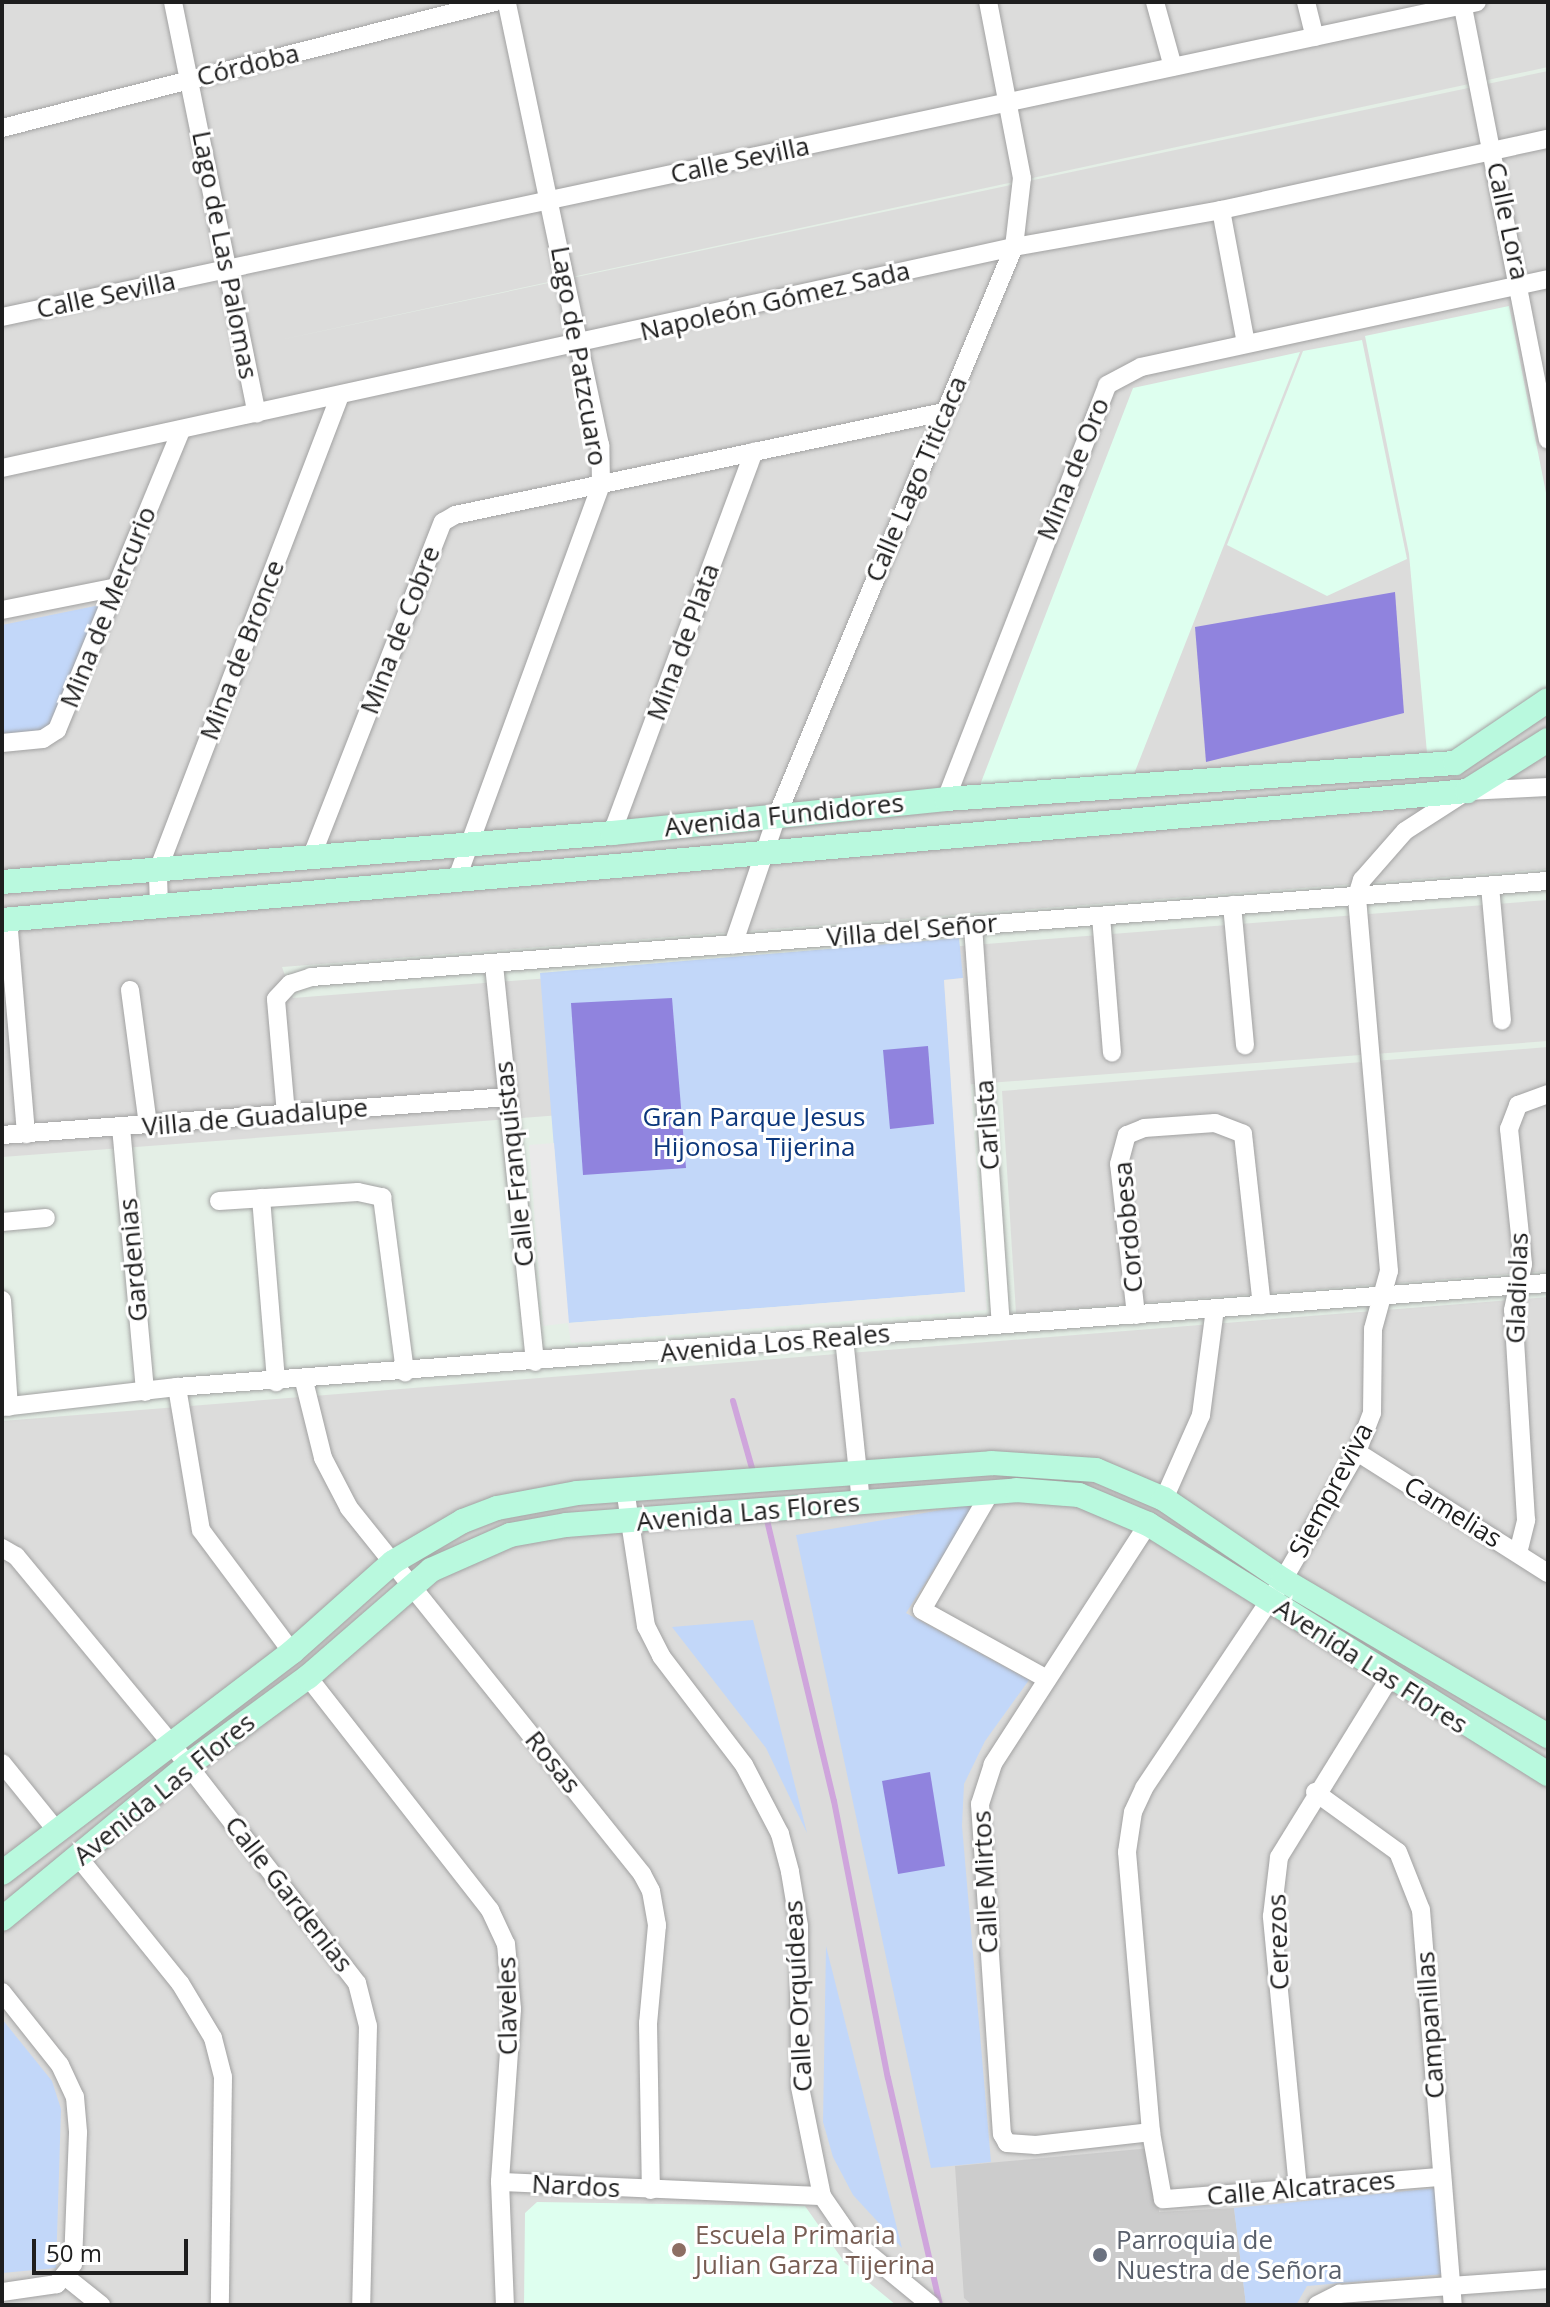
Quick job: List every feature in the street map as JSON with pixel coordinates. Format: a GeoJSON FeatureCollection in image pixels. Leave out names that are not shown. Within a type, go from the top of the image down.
{"type":"FeatureCollection","features":[{"type":"Feature","properties":{"kind":"street","name":"Lago de Las Palomas"},"geometry":{"type":"LineString","coordinates":[[173,2],[230,268],[257,414]]}},
{"type":"Feature","properties":{"kind":"street","name":"Córdoba"},"geometry":{"type":"LineString","coordinates":[[2,128],[495,2]]}},
{"type":"Feature","properties":{"kind":"street","name":"Lago de Patzcuaro"},"geometry":{"type":"LineString","coordinates":[[456,881],[466,844],[601,484],[600,445],[507,2]]}},
{"type":"Feature","properties":{"kind":"street","name":"Calle Lago Titicaca"},"geometry":{"type":"LineString","coordinates":[[733,945],[778,813],[1014,247],[1022,178],[988,2]]}},
{"type":"Feature","properties":{"kind":"street"},"geometry":{"type":"LineString","coordinates":[[1155,2],[1173,67]]}},
{"type":"Feature","properties":{"kind":"street"},"geometry":{"type":"LineString","coordinates":[[1306,2],[1315,37]]}},
{"type":"Feature","properties":{"kind":"street","name":"Calle Sevilla"},"geometry":{"type":"LineString","coordinates":[[2,317],[1467,3]]}},
{"type":"Feature","properties":{"kind":"street","name":"Calle Lora"},"geometry":{"type":"LineString","coordinates":[[1467,3],[1548,440]]}},
{"type":"Feature","properties":{"kind":"street","name":"Napoleón Gómez Sada"},"geometry":{"type":"LineString","coordinates":[[2,468],[580,346],[1014,247],[1221,210],[1548,139]]}},
{"type":"Feature","properties":{"kind":"street"},"geometry":{"type":"LineString","coordinates":[[1221,210],[1246,343]]}},
{"type":"Feature","properties":{"kind":"street","name":"Mina de Oro"},"geometry":{"type":"LineString","coordinates":[[946,799],[1107,385],[1141,367],[1548,279]]}},
{"type":"Feature","properties":{"kind":"street","name":"Mina de Bronce"},"geometry":{"type":"LineString","coordinates":[[159,905],[158,870],[339,398]]}},
{"type":"Feature","properties":{"kind":"street","name":"Mina de Cobre"},"geometry":{"type":"LineString","coordinates":[[311,858],[443,522],[601,484],[944,412]]}},
{"type":"Feature","properties":{"kind":"street","name":"Mina de Mercurio"},"geometry":{"type":"LineString","coordinates":[[2,743],[43,739],[57,730],[181,430]]}},
{"type":"Feature","properties":{"kind":"street","name":"Mina de Plata"},"geometry":{"type":"LineString","coordinates":[[612,833],[754,452]]}},
{"type":"Feature","properties":{"kind":"street"},"geometry":{"type":"LineString","coordinates":[[2,610],[117,587]]}},
{"type":"Feature","properties":{"kind":"street"},"geometry":{"type":"LineString","coordinates":[[1467,791],[1455,763],[1548,700]]}},
{"type":"Feature","properties":{"kind":"street","name":"Avenida Fundidores"},"geometry":{"type":"LineString","coordinates":[[5,920],[1467,791],[1548,740]]}},
{"type":"Feature","properties":{"kind":"street","name":"Avenida Fundidores"},"geometry":{"type":"LineString","coordinates":[[2,882],[612,833],[778,813],[946,799],[1455,763]]}},
{"type":"Feature","properties":{"kind":"street"},"geometry":{"type":"LineString","coordinates":[[1357,896],[1362,880],[1388,846],[1467,791],[1548,787]]}},
{"type":"Feature","properties":{"kind":"street","name":"Villa del Señor"},"geometry":{"type":"LineString","coordinates":[[286,1114],[274,1021],[279,991],[311,977],[1548,881]]}},
{"type":"Feature","properties":{"kind":"street"},"geometry":{"type":"LineString","coordinates":[[1490,886],[1502,1020]]}},
{"type":"Feature","properties":{"kind":"street","name":"Siempreviva"},"geometry":{"type":"LineString","coordinates":[[1163,2199],[1151,2132],[1129,1886],[1133,1812],[1276,1591],[1357,1452],[1372,1413],[1373,1329],[1389,1271],[1357,896]]}},
{"type":"Feature","properties":{"kind":"street"},"geometry":{"type":"LineString","coordinates":[[1232,905],[1245,1045]]}},
{"type":"Feature","properties":{"kind":"street"},"geometry":{"type":"LineString","coordinates":[[1101,916],[1112,1053]]}},
{"type":"Feature","properties":{"kind":"street"},"geometry":{"type":"LineString","coordinates":[[5,920],[26,1134]]}},
{"type":"Feature","properties":{"kind":"street","name":"Carlista"},"geometry":{"type":"LineString","coordinates":[[973,926],[1001,1324]]}},
{"type":"Feature","properties":{"kind":"street","name":"Calle Franquistas"},"geometry":{"type":"LineString","coordinates":[[494,965],[535,1362]]}},
{"type":"Feature","properties":{"kind":"street"},"geometry":{"type":"LineString","coordinates":[[130,990],[148,1125]]}},
{"type":"Feature","properties":{"kind":"street","name":"Gladiolas"},"geometry":{"type":"LineString","coordinates":[[1518,1553],[1526,1520],[1513,1310],[1523,1251],[1510,1120],[1527,1099],[1548,1094]]}},
{"type":"Feature","properties":{"kind":"street","name":"Villa de Guadalupe"},"geometry":{"type":"LineString","coordinates":[[2,1135],[507,1097]]}},
{"type":"Feature","properties":{"kind":"street","name":"Cordobesa"},"geometry":{"type":"LineString","coordinates":[[1136,1315],[1119,1164],[1123,1142],[1144,1128],[1215,1123],[1236,1129],[1247,1142],[1262,1305]]}},
{"type":"Feature","properties":{"kind":"street","name":"Gardenias"},"geometry":{"type":"LineString","coordinates":[[121,1127],[145,1392]]}},
{"type":"Feature","properties":{"kind":"street"},"geometry":{"type":"LineString","coordinates":[[219,1201],[377,1194],[387,1215],[405,1372]]}},
{"type":"Feature","properties":{"kind":"street"},"geometry":{"type":"LineString","coordinates":[[261,1198],[276,1382]]}},
{"type":"Feature","properties":{"kind":"street"},"geometry":{"type":"LineString","coordinates":[[2,1222],[46,1218]]}},
{"type":"Feature","properties":{"kind":"street","name":"Avenida Los Reales"},"geometry":{"type":"LineString","coordinates":[[6,1407],[177,1387],[304,1381],[1548,1283]]}},
{"type":"Feature","properties":{"kind":"street"},"geometry":{"type":"LineString","coordinates":[[2,1300],[6,1407]]}},
{"type":"Feature","properties":{"kind":"street"},"geometry":{"type":"LineString","coordinates":[[1164,1499],[1201,1415],[1215,1309]]}},
{"type":"Feature","properties":{"kind":"street"},"geometry":{"type":"LineString","coordinates":[[844,1338],[861,1503]]}},
{"type":"Feature","properties":{"kind":"street","name":"Rosas"},"geometry":{"type":"LineString","coordinates":[[304,1381],[333,1483],[411,1586],[642,1874],[651,1891],[657,1925],[648,2023],[651,2190]]}},
{"type":"Feature","properties":{"kind":"street"},"geometry":{"type":"LineString","coordinates":[[177,1387],[201,1530],[292,1652]]}},
{"type":"Feature","properties":{"kind":"street","name":"Camelias"},"geometry":{"type":"LineString","coordinates":[[1357,1452],[1548,1573]]}},
{"type":"Feature","properties":{"kind":"street","name":"Avenida Las Flores"},"geometry":{"type":"LineString","coordinates":[[2,1873],[292,1652],[393,1562],[463,1521],[497,1508],[625,1489],[1032,1462],[1096,1470],[1164,1499],[1389,1679],[1548,1774]]}},
{"type":"Feature","properties":{"kind":"street","name":"Calle Orquídeas"},"geometry":{"type":"LineString","coordinates":[[625,1489],[646,1626],[661,1656],[744,1765],[780,1834],[799,1926],[800,2087],[822,2196],[853,2241],[931,2305]]}},
{"type":"Feature","properties":{"kind":"street","name":"Avenida Las Flores"},"geometry":{"type":"LineString","coordinates":[[2,1919],[188,1765],[308,1677],[411,1586],[452,1559],[510,1535],[629,1522],[990,1493],[1040,1490],[1079,1495],[1148,1524],[1548,1736]]}},
{"type":"Feature","properties":{"kind":"street"},"geometry":{"type":"LineString","coordinates":[[990,1493],[922,1610],[1047,1679]]}},
{"type":"Feature","properties":{"kind":"street","name":"Calle Mirtos"},"geometry":{"type":"LineString","coordinates":[[1148,1524],[993,1764],[980,1804],[998,2118],[1007,2143],[1151,2132]]}},
{"type":"Feature","properties":{"kind":"street","name":"Calle Gardenias"},"geometry":{"type":"LineString","coordinates":[[9,1552],[170,1742],[346,1964],[364,2004],[368,2026],[361,2305]]}},
{"type":"Feature","properties":{"kind":"street","name":"Claveles"},"geometry":{"type":"LineString","coordinates":[[308,1677],[499,1924],[510,1971],[512,2009],[500,2182],[505,2305]]}},
{"type":"Feature","properties":{"kind":"street","name":"Cerezos"},"geometry":{"type":"LineString","coordinates":[[1298,2188],[1272,1916],[1279,1857],[1315,1792],[1389,1679]]}},
{"type":"Feature","properties":{"kind":"street"},"geometry":{"type":"LineString","coordinates":[[2,1763],[56,1830]]}},
{"type":"Feature","properties":{"kind":"street","name":"Campanillas"},"geometry":{"type":"LineString","coordinates":[[1315,1792],[1375,1831],[1398,1852],[1413,1878],[1427,1956],[1439,2177],[1453,2296]]}},
{"type":"Feature","properties":{"kind":"street"},"geometry":{"type":"LineString","coordinates":[[79,1858],[188,1994],[213,2038],[223,2077],[220,2305]]}},
{"type":"Feature","properties":{"kind":"street"},"geometry":{"type":"LineString","coordinates":[[2,1992],[60,2065],[75,2097],[73,2264],[66,2277],[57,2284],[2,2292]]}},
{"type":"Feature","properties":{"kind":"street","name":"Calle Alcatraces"},"geometry":{"type":"LineString","coordinates":[[1163,2199],[1439,2177]]}},
{"type":"Feature","properties":{"kind":"street","name":"Nardos"},"geometry":{"type":"LineString","coordinates":[[500,2182],[822,2196]]}},
{"type":"Feature","properties":{"kind":"street"},"geometry":{"type":"LineString","coordinates":[[66,2277],[101,2305]]}},
{"type":"Feature","properties":{"kind":"street"},"geometry":{"type":"LineString","coordinates":[[1317,2303],[1339,2294],[1453,2296],[1548,2279]]}},
{"type":"Feature","properties":{"kind":"shaded area"},"geometry":{"type":"Polygon","coordinates":[[[2,2],[1548,2],[1548,67],[275,341],[1548,71],[1548,869],[282,967],[293,998],[1548,900],[1548,1041],[2,1157],[2,2]]]}},
{"type":"Feature","properties":{"kind":"shaded area"},"geometry":{"type":"Polygon","coordinates":[[[1509,306],[1548,503],[1548,687],[1448,753],[1427,753],[1409,554],[1365,336],[1509,306]]]}},
{"type":"Feature","properties":{"kind":"shaded area"},"geometry":{"type":"Polygon","coordinates":[[[1362,340],[1407,559],[1327,596],[1227,545],[1303,351],[1362,340]]]}},
{"type":"Feature","properties":{"kind":"shaded area"},"geometry":{"type":"Polygon","coordinates":[[[1300,352],[1134,774],[980,785],[1133,388],[1300,352]]]}},
{"type":"Feature","properties":{"kind":"shaded area"},"geometry":{"type":"Polygon","coordinates":[[[1395,592],[1404,713],[1206,762],[1195,627],[1395,592]]]}},
{"type":"Feature","properties":{"kind":"shaded area"},"geometry":{"type":"Polygon","coordinates":[[[963,978],[987,1310],[571,1343],[568,1323],[543,1326],[529,1145],[554,1143],[569,1323],[965,1292],[944,980],[963,978]]]}},
{"type":"Feature","properties":{"kind":"shaded area"},"geometry":{"type":"Polygon","coordinates":[[[672,998],[686,1168],[583,1175],[571,1003],[672,998]]]}},
{"type":"Feature","properties":{"kind":"shaded area"},"geometry":{"type":"Polygon","coordinates":[[[928,1046],[934,1124],[890,1129],[883,1050],[928,1046]]]}},
{"type":"Feature","properties":{"kind":"shaded area"},"geometry":{"type":"Polygon","coordinates":[[[1548,1047],[1548,1271],[1016,1313],[1002,1091],[1548,1047]]]}},
{"type":"Feature","properties":{"kind":"shaded area"},"geometry":{"type":"Polygon","coordinates":[[[1548,1297],[1548,2305],[2,2305],[2,1421],[1548,1297]]]}},
{"type":"Feature","properties":{"kind":"shaded area"},"geometry":{"type":"Polygon","coordinates":[[[930,1772],[945,1866],[898,1874],[882,1781],[930,1772]]]}},
{"type":"Feature","properties":{"kind":"shaded area","name":"Parroquia de Nuestra de Señora"},"geometry":{"type":"Polygon","coordinates":[[[1151,2148],[1159,2212],[1234,2208],[1246,2305],[972,2305],[964,2298],[955,2166],[1151,2148]]]}},
{"type":"Feature","properties":{"kind":"shaded area","name":"Escuela Primaria Julian Garza Tijerina"},"geometry":{"type":"Polygon","coordinates":[[[537,2202],[805,2206],[845,2263],[896,2305],[524,2305],[525,2213],[537,2202]]]}},
{"type":"Feature","properties":{"kind":"green space"},"geometry":{"type":"Polygon","coordinates":[[[100,605],[52,731],[2,734],[2,625],[100,605]]]}},
{"type":"Feature","properties":{"kind":"green space","name":"Gran Parque Jesus Hijonosa Tijerina"},"geometry":{"type":"Polygon","coordinates":[[[959,938],[963,978],[944,980],[966,1292],[568,1323],[540,973],[959,938]]]}},
{"type":"Feature","properties":{"kind":"green space"},"geometry":{"type":"Polygon","coordinates":[[[976,1504],[906,1613],[1029,1680],[985,1741],[964,1784],[962,1826],[991,2162],[931,2168],[796,1535],[976,1504]]]}},
{"type":"Feature","properties":{"kind":"green space"},"geometry":{"type":"Polygon","coordinates":[[[753,1620],[807,1833],[766,1748],[672,1627],[753,1620]]]}},
{"type":"Feature","properties":{"kind":"green space"},"geometry":{"type":"Polygon","coordinates":[[[826,1946],[902,2248],[853,2195],[833,2157],[823,2122],[826,1946]]]}},
{"type":"Feature","properties":{"kind":"green space"},"geometry":{"type":"Polygon","coordinates":[[[2,2019],[52,2081],[61,2109],[56,2268],[2,2273],[2,2019]]]}},
{"type":"Feature","properties":{"kind":"green space"},"geometry":{"type":"Polygon","coordinates":[[[1437,2188],[1444,2274],[1307,2286],[1296,2305],[1246,2305],[1234,2208],[1437,2188]]]}},
{"type":"Feature","properties":{"kind":"waterway"},"geometry":{"type":"LineString","coordinates":[[733,1401],[754,1475]]}},
{"type":"Feature","properties":{"kind":"waterway"},"geometry":{"type":"LineString","coordinates":[[766,1516],[834,1801],[888,2078],[940,2305]]}},
{"type":"Feature","properties":{"kind":"place","name":"Escuela Primaria Julian Garza Tijerina"},"geometry":{"type":"Point","coordinates":[679,2250]}},
{"type":"Feature","properties":{"kind":"place","name":"Parroquia de Nuestra de Señora"},"geometry":{"type":"Point","coordinates":[1100,2255]}}]}
